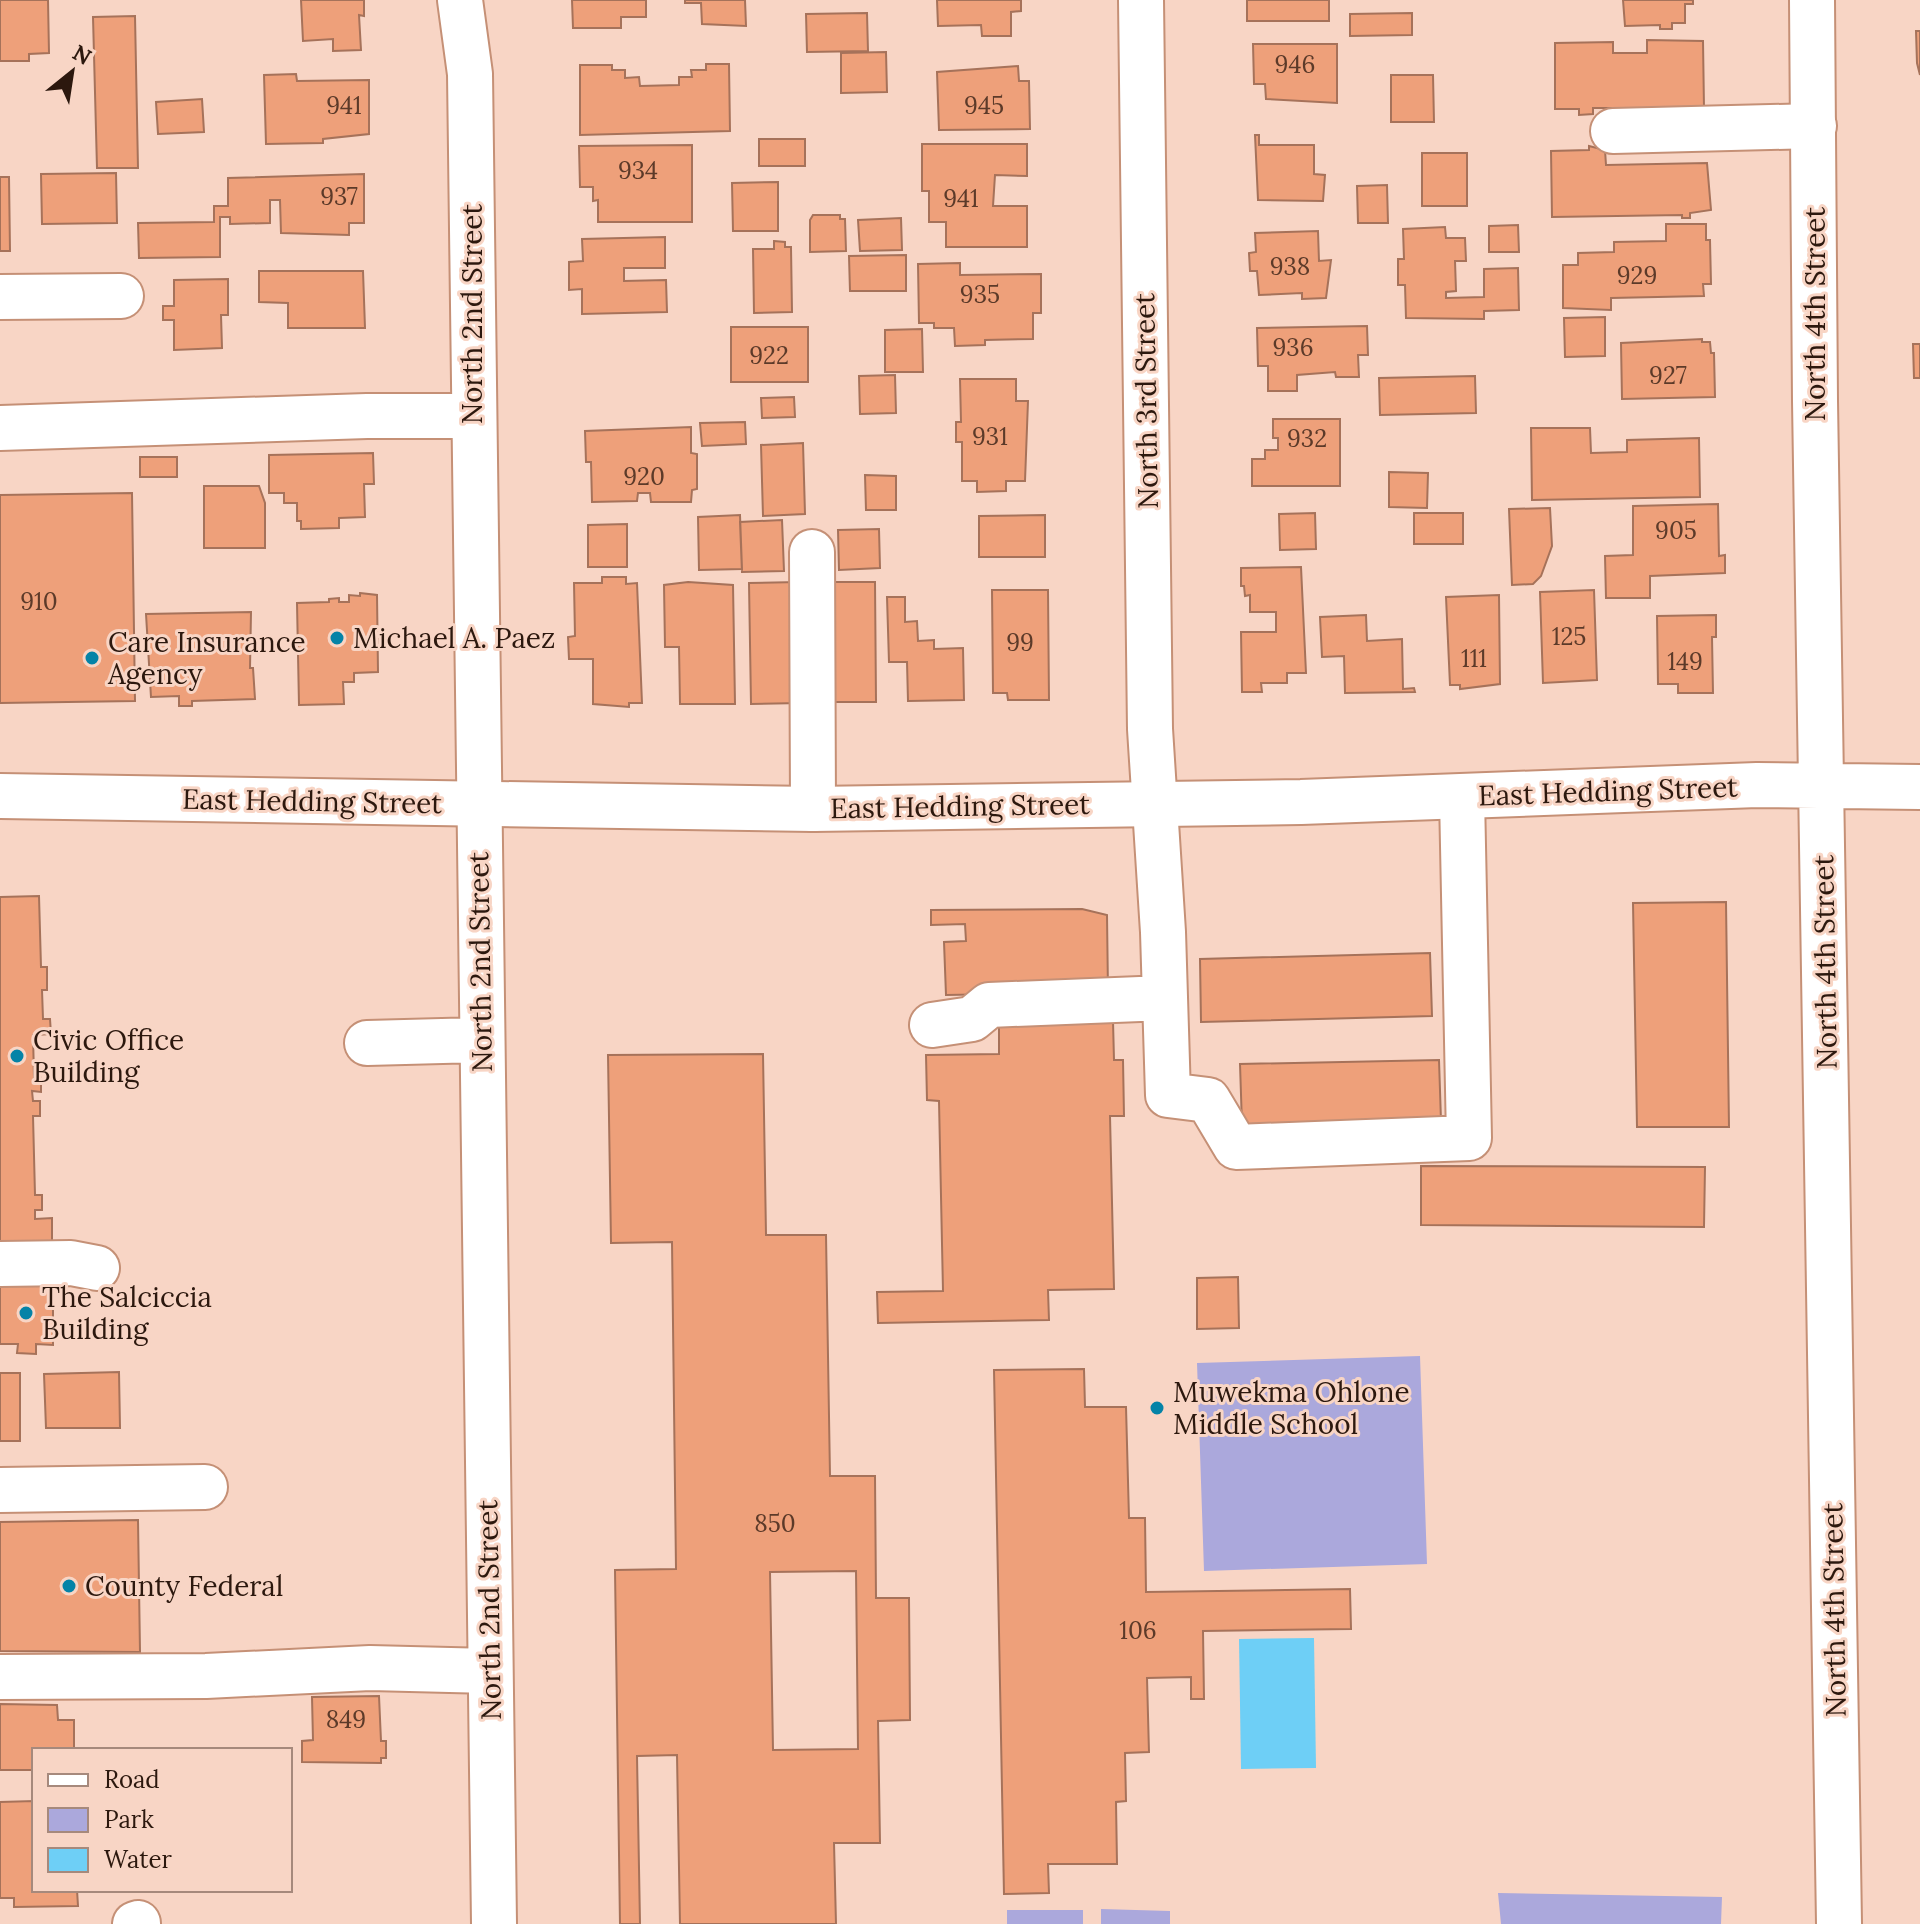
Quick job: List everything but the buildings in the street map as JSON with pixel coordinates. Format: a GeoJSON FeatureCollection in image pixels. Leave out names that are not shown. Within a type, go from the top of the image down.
{"type":"FeatureCollection","features":[{"type":"Feature","properties":{"kind":"main road","name":"North 2nd Street"},"geometry":{"type":"LineString","coordinates":[[460,0],[470,74],[480,1040],[494,1924]]}},
{"type":"Feature","properties":{"kind":"main road","name":"North 3rd Street"},"geometry":{"type":"LineString","coordinates":[[1141,0],[1153,802],[1168,1095],[1208,1100],[1236,1147],[1469,1138],[1462,797]]}},
{"type":"Feature","properties":{"kind":"main road","name":"North 4th Street"},"geometry":{"type":"LineString","coordinates":[[1812,0],[1839,1924]]}},
{"type":"Feature","properties":{"kind":"main road"},"geometry":{"type":"LineString","coordinates":[[1613,131],[1814,126]]}},
{"type":"Feature","properties":{"kind":"main road"},"geometry":{"type":"LineString","coordinates":[[0,297],[121,296]]}},
{"type":"Feature","properties":{"kind":"main road"},"geometry":{"type":"LineString","coordinates":[[0,428],[367,416],[473,416]]}},
{"type":"Feature","properties":{"kind":"main road"},"geometry":{"type":"LineString","coordinates":[[812,552],[813,809]]}},
{"type":"Feature","properties":{"kind":"main road","name":"East Hedding Street"},"geometry":{"type":"LineString","coordinates":[[0,796],[813,809],[1462,797],[1822,785],[1920,787]]}},
{"type":"Feature","properties":{"kind":"main road"},"geometry":{"type":"LineString","coordinates":[[932,1025],[972,1019],[989,1005],[1165,998]]}},
{"type":"Feature","properties":{"kind":"main road"},"geometry":{"type":"LineString","coordinates":[[367,1043],[480,1040]]}},
{"type":"Feature","properties":{"kind":"main road"},"geometry":{"type":"LineString","coordinates":[[0,1264],[71,1263],[97,1268]]}},
{"type":"Feature","properties":{"kind":"main road"},"geometry":{"type":"LineString","coordinates":[[0,1490],[205,1487]]}},
{"type":"Feature","properties":{"kind":"main road"},"geometry":{"type":"LineString","coordinates":[[0,1677],[206,1676],[327,1669],[490,1671]]}},
{"type":"Feature","properties":{"kind":"green space"},"geometry":{"type":"Polygon","coordinates":[[[1420,1356],[1427,1564],[1204,1571],[1197,1363],[1420,1356]]]}},
{"type":"Feature","properties":{"kind":"green space"},"geometry":{"type":"Polygon","coordinates":[[[1498,1893],[1722,1897],[1721,1924],[1501,1924],[1498,1893]]]}},
{"type":"Feature","properties":{"kind":"green space"},"geometry":{"type":"Polygon","coordinates":[[[1101,1909],[1170,1911],[1170,1924],[1101,1924],[1101,1909]]]}},
{"type":"Feature","properties":{"kind":"green space"},"geometry":{"type":"Polygon","coordinates":[[[1007,1910],[1083,1910],[1083,1924],[1007,1924],[1007,1910]]]}},
{"type":"Feature","properties":{"kind":"water"},"geometry":{"type":"Polygon","coordinates":[[[1314,1638],[1316,1768],[1241,1769],[1239,1639],[1314,1638]]]}},
{"type":"Feature","properties":{"kind":"place","name":"Michael A. Paez"},"geometry":{"type":"Point","coordinates":[337,638]}},
{"type":"Feature","properties":{"kind":"place","name":"Care Insurance Agency"},"geometry":{"type":"Point","coordinates":[92,658]}},
{"type":"Feature","properties":{"kind":"place","name":"Civic Office Building"},"geometry":{"type":"Point","coordinates":[17,1056]}},
{"type":"Feature","properties":{"kind":"place","name":"The Salciccia Building"},"geometry":{"type":"Point","coordinates":[26,1313]}},
{"type":"Feature","properties":{"kind":"place","name":"Muwekma Ohlone Middle School"},"geometry":{"type":"Point","coordinates":[1157,1408]}},
{"type":"Feature","properties":{"kind":"place","name":"County Federal"},"geometry":{"type":"Point","coordinates":[69,1586]}}]}
